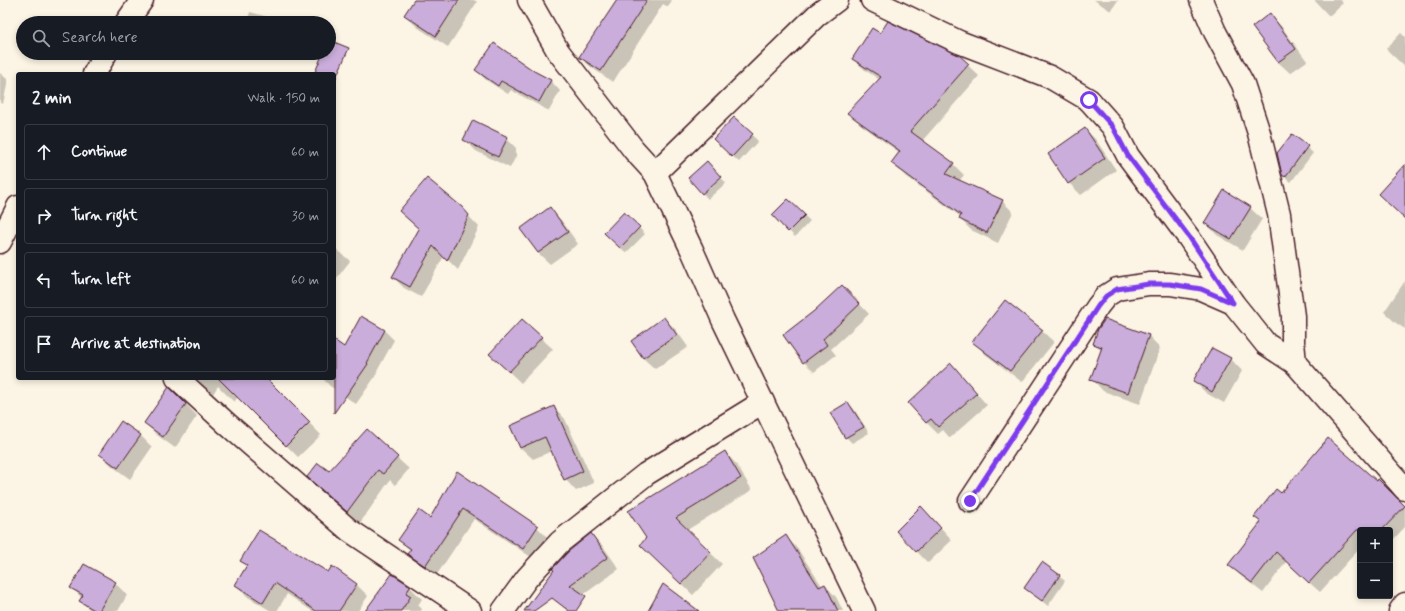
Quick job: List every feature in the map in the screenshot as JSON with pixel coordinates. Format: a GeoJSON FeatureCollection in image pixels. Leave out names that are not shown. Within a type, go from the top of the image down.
{"type":"FeatureCollection","features":[{"type":"Feature","properties":{"kind":"street"},"geometry":{"type":"LineString","coordinates":[[131,16],[142,0]]}},
{"type":"Feature","properties":{"kind":"street"},"geometry":{"type":"LineString","coordinates":[[529,0],[558,51],[634,150],[655,173],[692,250],[723,320],[864,611]]}},
{"type":"Feature","properties":{"kind":"street"},"geometry":{"type":"LineString","coordinates":[[655,173],[817,15],[837,0]]}},
{"type":"Feature","properties":{"kind":"street"},"geometry":{"type":"LineString","coordinates":[[872,0],[959,42],[1050,77],[1089,100],[1113,127],[1128,156],[1190,238],[1233,303],[1266,344],[1295,363],[1405,489]]}},
{"type":"Feature","properties":{"kind":"street"},"geometry":{"type":"LineString","coordinates":[[1201,0],[1215,32],[1243,84],[1259,133],[1279,214],[1293,316],[1295,363]]}},
{"type":"Feature","properties":{"kind":"street"},"geometry":{"type":"LineString","coordinates":[[95,72],[102,60]]}},
{"type":"Feature","properties":{"kind":"street"},"geometry":{"type":"LineString","coordinates":[[970,501],[1106,296],[1117,289],[1149,284],[1170,284],[1201,289],[1233,303]]}},
{"type":"Feature","properties":{"kind":"street"},"geometry":{"type":"LineString","coordinates":[[178,380],[350,530],[470,611]]}},
{"type":"Feature","properties":{"kind":"street"},"geometry":{"type":"LineString","coordinates":[[503,611],[527,578],[560,542],[646,474],[763,402]]}},
{"type":"Feature","properties":{"kind":"street"},"geometry":{"type":"LineString","coordinates":[[1400,611],[1405,604]]}},
{"type":"Feature","properties":{"kind":"building"},"geometry":{"type":"Polygon","coordinates":[[[414,0],[459,0],[436,36],[404,15],[414,0]]]}},
{"type":"Feature","properties":{"kind":"building"},"geometry":{"type":"Polygon","coordinates":[[[617,0],[647,0],[601,71],[579,57],[617,0]]]}},
{"type":"Feature","properties":{"kind":"building"},"geometry":{"type":"Polygon","coordinates":[[[1270,13],[1296,49],[1278,62],[1252,27],[1270,13]]]}},
{"type":"Feature","properties":{"kind":"building"},"geometry":{"type":"Polygon","coordinates":[[[888,21],[959,55],[969,64],[910,131],[954,163],[946,174],[1003,200],[987,233],[959,219],[961,215],[891,163],[900,151],[847,113],[881,77],[852,59],[872,28],[880,33],[888,21]]]}},
{"type":"Feature","properties":{"kind":"building"},"geometry":{"type":"Polygon","coordinates":[[[336,43],[349,48],[336,78],[336,72],[315,72],[320,60],[336,60],[336,43]]]}},
{"type":"Feature","properties":{"kind":"building"},"geometry":{"type":"Polygon","coordinates":[[[494,43],[534,71],[551,80],[539,102],[501,81],[498,86],[475,70],[494,43]]]}},
{"type":"Feature","properties":{"kind":"building"},"geometry":{"type":"Polygon","coordinates":[[[734,117],[753,134],[732,157],[713,139],[734,117]]]}},
{"type":"Feature","properties":{"kind":"building"},"geometry":{"type":"Polygon","coordinates":[[[473,120],[508,137],[498,157],[463,140],[473,120]]]}},
{"type":"Feature","properties":{"kind":"building"},"geometry":{"type":"Polygon","coordinates":[[[1085,128],[1105,158],[1068,184],[1048,154],[1085,128]]]}},
{"type":"Feature","properties":{"kind":"building"},"geometry":{"type":"Polygon","coordinates":[[[1292,134],[1308,146],[1285,177],[1282,175],[1277,153],[1292,134]]]}},
{"type":"Feature","properties":{"kind":"building"},"geometry":{"type":"Polygon","coordinates":[[[707,161],[721,177],[702,194],[688,178],[707,161]]]}},
{"type":"Feature","properties":{"kind":"building"},"geometry":{"type":"Polygon","coordinates":[[[1405,164],[1405,219],[1378,194],[1405,164]]]}},
{"type":"Feature","properties":{"kind":"building"},"geometry":{"type":"Polygon","coordinates":[[[427,178],[462,207],[469,215],[447,261],[433,246],[410,287],[392,277],[419,229],[399,211],[427,178]]]}},
{"type":"Feature","properties":{"kind":"building"},"geometry":{"type":"Polygon","coordinates":[[[1224,190],[1251,207],[1231,239],[1204,223],[1224,190]]]}},
{"type":"Feature","properties":{"kind":"building"},"geometry":{"type":"Polygon","coordinates":[[[788,199],[805,215],[788,232],[772,215],[788,199]]]}},
{"type":"Feature","properties":{"kind":"building"},"geometry":{"type":"Polygon","coordinates":[[[550,207],[568,232],[538,253],[520,229],[550,207]]]}},
{"type":"Feature","properties":{"kind":"building"},"geometry":{"type":"Polygon","coordinates":[[[624,212],[640,227],[620,248],[604,233],[624,212]]]}},
{"type":"Feature","properties":{"kind":"building"},"geometry":{"type":"Polygon","coordinates":[[[842,285],[860,304],[823,339],[827,345],[803,363],[783,335],[814,311],[842,285]]]}},
{"type":"Feature","properties":{"kind":"building"},"geometry":{"type":"Polygon","coordinates":[[[1005,300],[1043,330],[1010,371],[972,342],[1005,300]]]}},
{"type":"Feature","properties":{"kind":"building"},"geometry":{"type":"Polygon","coordinates":[[[361,316],[385,330],[367,363],[368,364],[334,413],[336,341],[344,347],[361,316]]]}},
{"type":"Feature","properties":{"kind":"building"},"geometry":{"type":"Polygon","coordinates":[[[664,317],[677,335],[643,358],[631,341],[664,317]]]}},
{"type":"Feature","properties":{"kind":"building"},"geometry":{"type":"Polygon","coordinates":[[[522,319],[542,337],[509,372],[489,354],[522,319]]]}},
{"type":"Feature","properties":{"kind":"building"},"geometry":{"type":"Polygon","coordinates":[[[1105,319],[1149,335],[1128,393],[1090,380],[1102,347],[1093,344],[1098,329],[1105,319]]]}},
{"type":"Feature","properties":{"kind":"building"},"geometry":{"type":"Polygon","coordinates":[[[1212,348],[1231,358],[1212,392],[1193,381],[1212,348]]]}},
{"type":"Feature","properties":{"kind":"building"},"geometry":{"type":"Polygon","coordinates":[[[951,363],[977,393],[938,427],[931,419],[926,423],[908,403],[951,363]]]}},
{"type":"Feature","properties":{"kind":"building"},"geometry":{"type":"Polygon","coordinates":[[[220,380],[268,380],[310,422],[286,446],[220,380]]]}},
{"type":"Feature","properties":{"kind":"building"},"geometry":{"type":"Polygon","coordinates":[[[169,387],[186,404],[163,437],[144,423],[169,387]]]}},
{"type":"Feature","properties":{"kind":"building"},"geometry":{"type":"Polygon","coordinates":[[[848,402],[864,427],[845,438],[830,413],[848,402]]]}},
{"type":"Feature","properties":{"kind":"building"},"geometry":{"type":"Polygon","coordinates":[[[554,406],[583,471],[564,480],[545,437],[520,448],[510,426],[554,406]]]}},
{"type":"Feature","properties":{"kind":"building"},"geometry":{"type":"Polygon","coordinates":[[[121,421],[141,435],[118,468],[99,454],[121,421]]]}},
{"type":"Feature","properties":{"kind":"building"},"geometry":{"type":"Polygon","coordinates":[[[367,429],[398,457],[383,474],[378,470],[347,512],[307,477],[318,463],[329,471],[367,429]]]}},
{"type":"Feature","properties":{"kind":"building"},"geometry":{"type":"Polygon","coordinates":[[[1328,438],[1377,481],[1378,479],[1405,506],[1385,527],[1357,527],[1357,530],[1309,583],[1276,552],[1252,583],[1228,565],[1261,522],[1254,517],[1276,489],[1281,493],[1328,438]]]}},
{"type":"Feature","properties":{"kind":"building"},"geometry":{"type":"Polygon","coordinates":[[[725,451],[741,478],[676,518],[711,552],[681,584],[640,545],[646,538],[628,511],[725,451]]]}},
{"type":"Feature","properties":{"kind":"building"},"geometry":{"type":"Polygon","coordinates":[[[457,471],[538,526],[523,549],[463,509],[425,566],[407,554],[411,549],[398,540],[419,510],[430,518],[457,471]]]}},
{"type":"Feature","properties":{"kind":"building"},"geometry":{"type":"Polygon","coordinates":[[[921,506],[941,528],[916,552],[896,531],[921,506]]]}},
{"type":"Feature","properties":{"kind":"building"},"geometry":{"type":"Polygon","coordinates":[[[259,530],[328,572],[332,566],[357,584],[339,611],[316,611],[275,583],[263,603],[235,585],[247,565],[240,561],[259,530]]]}},
{"type":"Feature","properties":{"kind":"building"},"geometry":{"type":"Polygon","coordinates":[[[591,533],[608,557],[570,585],[586,596],[576,611],[569,611],[552,598],[534,611],[524,611],[554,570],[552,569],[569,551],[591,533]]]}},
{"type":"Feature","properties":{"kind":"building"},"geometry":{"type":"Polygon","coordinates":[[[786,535],[819,587],[825,584],[838,611],[779,611],[753,558],[786,535]]]}},
{"type":"Feature","properties":{"kind":"building"},"geometry":{"type":"Polygon","coordinates":[[[1042,562],[1060,575],[1042,601],[1024,588],[1042,562]]]}},
{"type":"Feature","properties":{"kind":"building"},"geometry":{"type":"Polygon","coordinates":[[[84,564],[116,582],[99,611],[96,611],[79,601],[83,595],[70,588],[84,564]]]}},
{"type":"Feature","properties":{"kind":"building"},"geometry":{"type":"Polygon","coordinates":[[[392,574],[411,586],[406,593],[411,596],[401,611],[365,611],[392,574]]]}},
{"type":"Feature","properties":{"kind":"building"},"geometry":{"type":"Polygon","coordinates":[[[663,584],[699,611],[648,611],[663,584]]]}},
{"type":"Feature","properties":{"kind":"route"},"geometry":{"type":"LineString","coordinates":[[970,501],[1106,296],[1117,289],[1149,284],[1170,284],[1201,289],[1233,303],[1190,238],[1128,156],[1113,127],[1089,100]]}}]}
